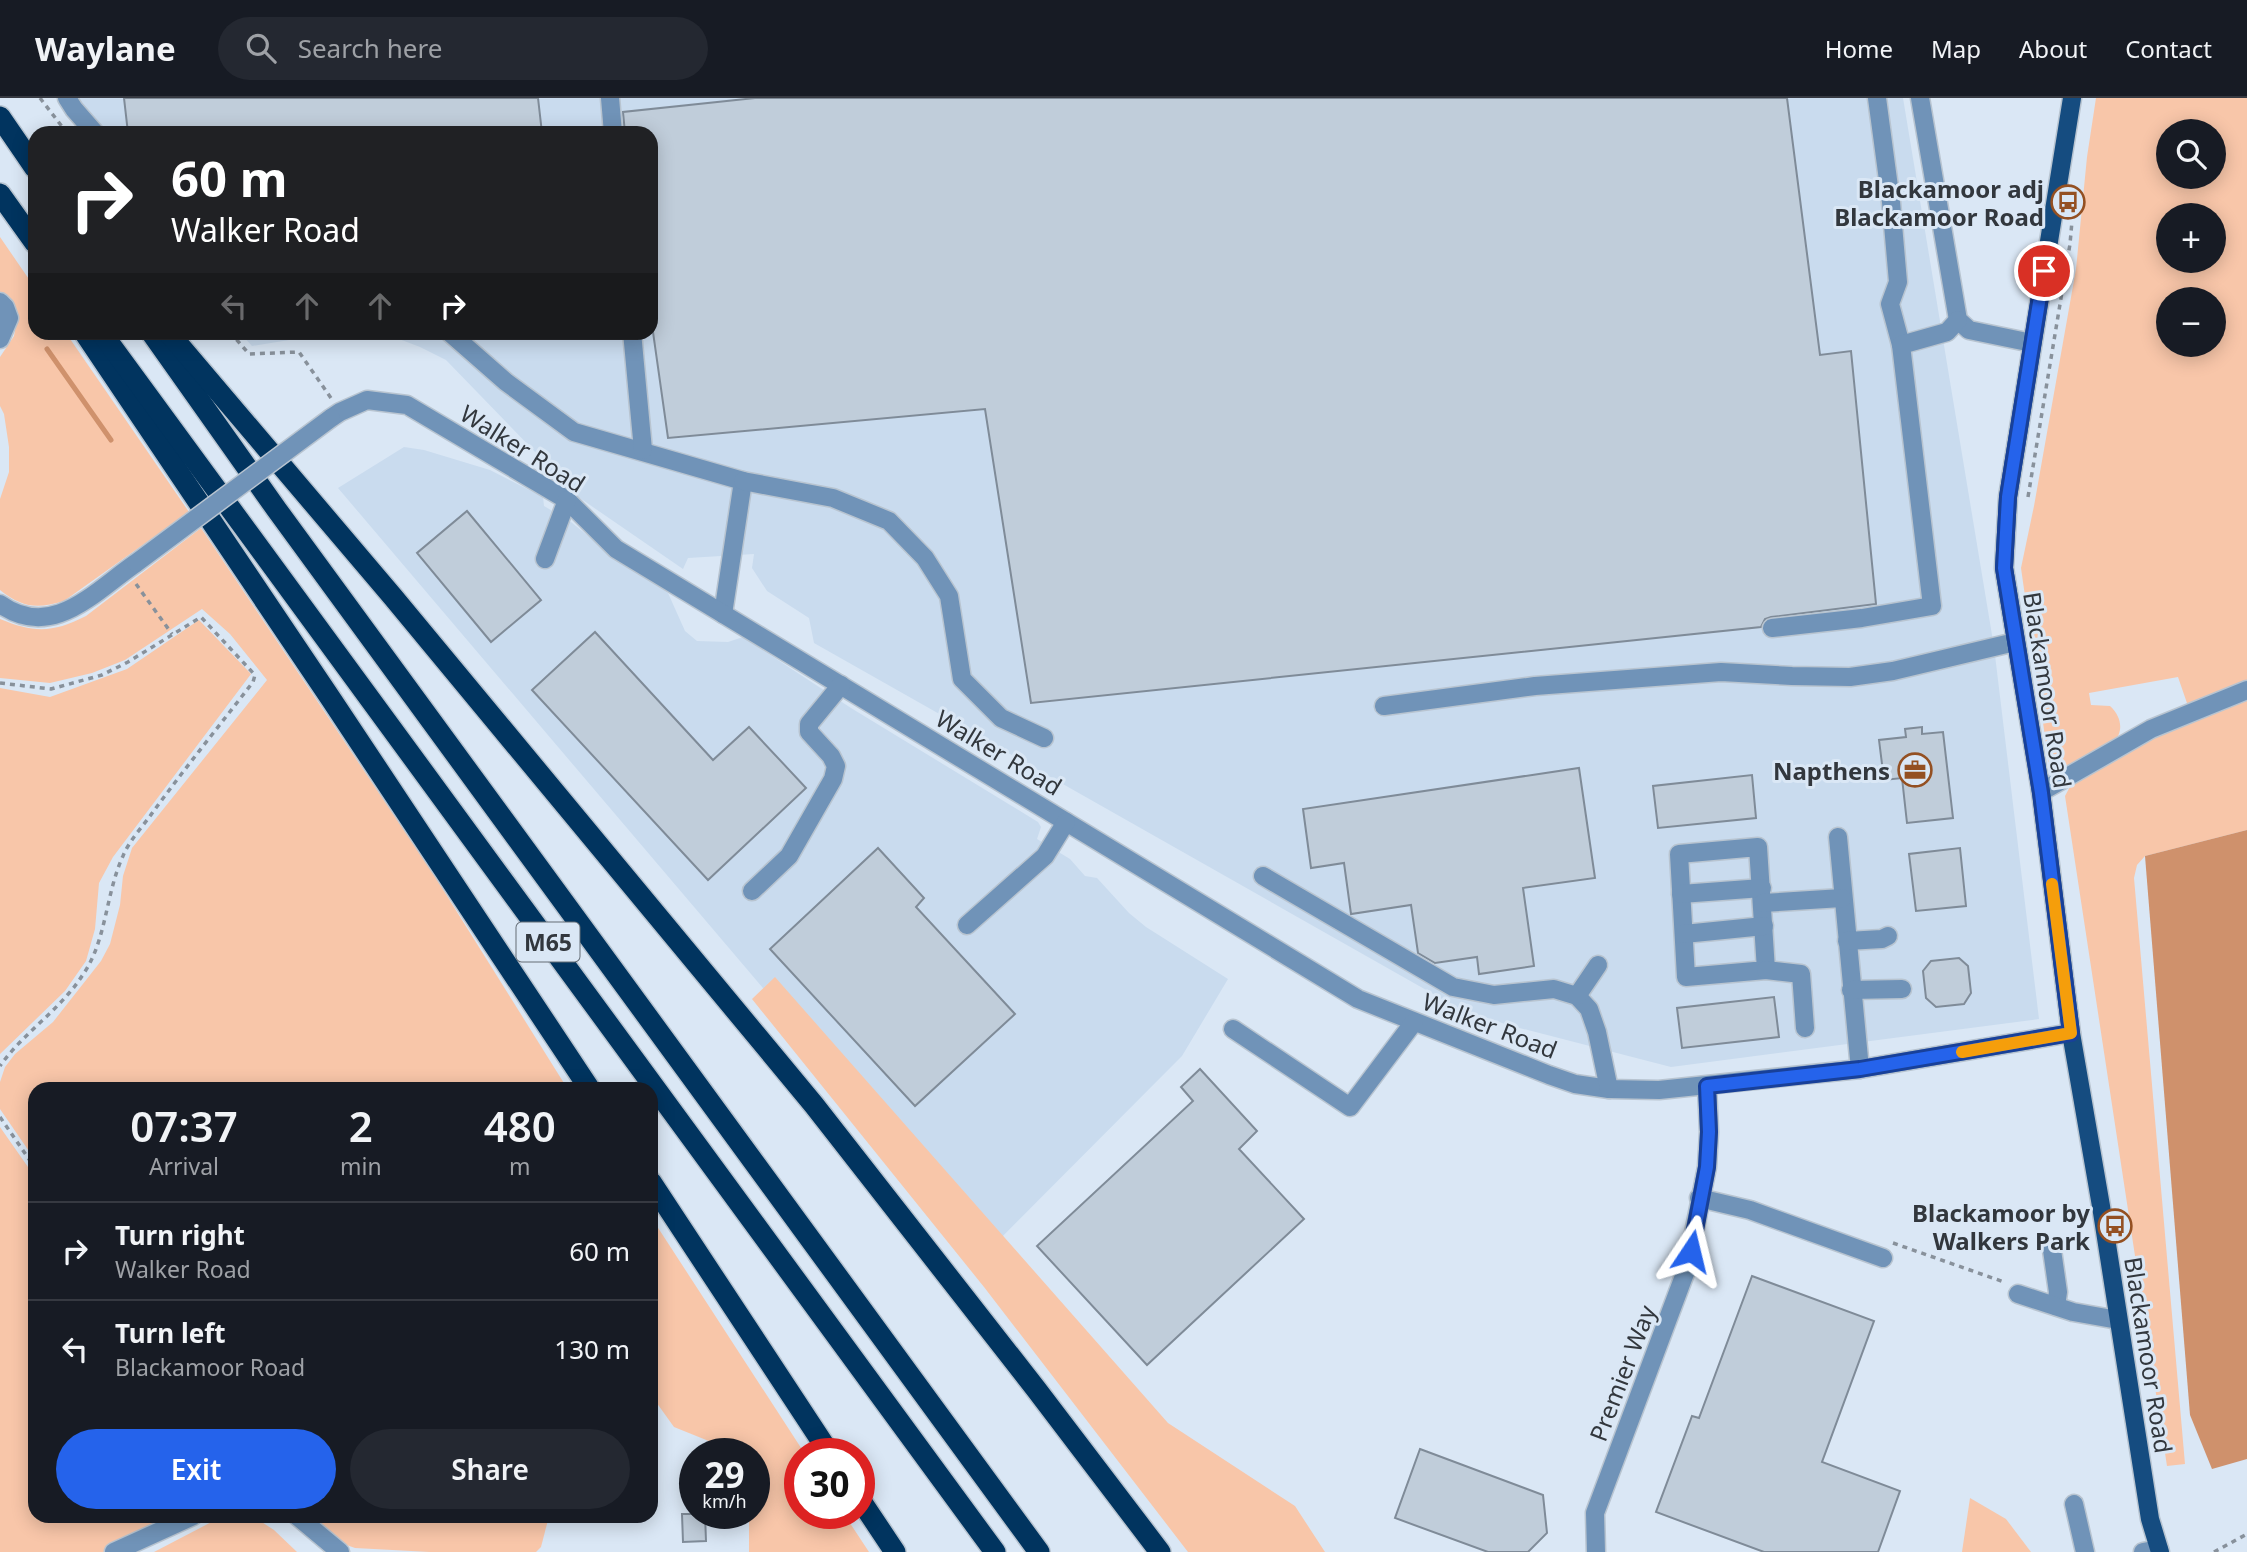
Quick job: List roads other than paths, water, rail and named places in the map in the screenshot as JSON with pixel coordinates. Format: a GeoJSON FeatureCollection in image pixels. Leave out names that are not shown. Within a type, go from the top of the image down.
{"type":"FeatureCollection","features":[{"type":"Feature","properties":{"kind":"highway"},"geometry":{"type":"LineString","coordinates":[[0,117],[28,158]]}},
{"type":"Feature","properties":{"kind":"highway"},"geometry":{"type":"LineString","coordinates":[[0,194],[28,234]]}},
{"type":"Feature","properties":{"kind":"highway","name":"M65"},"geometry":{"type":"LineString","coordinates":[[89,340],[585,1082]]}},
{"type":"Feature","properties":{"kind":"highway","name":"M65"},"geometry":{"type":"LineString","coordinates":[[107,340],[651,1082]]}},
{"type":"Feature","properties":{"kind":"highway","name":"M65"},"geometry":{"type":"LineString","coordinates":[[157,340],[277,510],[1039,1552]]}},
{"type":"Feature","properties":{"kind":"highway"},"geometry":{"type":"LineString","coordinates":[[175,340],[384,586],[814,1105],[1160,1552]]}},
{"type":"Feature","properties":{"kind":"highway","name":"M65"},"geometry":{"type":"LineString","coordinates":[[658,1092],[995,1552]]}},
{"type":"Feature","properties":{"kind":"highway"},"geometry":{"type":"LineString","coordinates":[[658,1193],[819,1438]]}},
{"type":"Feature","properties":{"kind":"highway"},"geometry":{"type":"LineString","coordinates":[[875,1522],[895,1552]]}},
{"type":"Feature","properties":{"kind":"main road","name":"Blackamoor Road"},"geometry":{"type":"LineString","coordinates":[[2072,98],[2032,343],[2005,532],[2004,568],[2041,793],[2071,1033],[2099,1193],[2154,1551]]}},
{"type":"Feature","properties":{"kind":"street"},"geometry":{"type":"LineString","coordinates":[[67,98],[89,126]]}},
{"type":"Feature","properties":{"kind":"street"},"geometry":{"type":"LineString","coordinates":[[610,98],[613,126]]}},
{"type":"Feature","properties":{"kind":"street"},"geometry":{"type":"LineString","coordinates":[[1772,628],[1862,618],[1932,606],[1901,345],[1890,304],[1898,282],[1891,202],[1877,98]]}},
{"type":"Feature","properties":{"kind":"street"},"geometry":{"type":"LineString","coordinates":[[1920,98],[1958,320],[1969,330],[2032,343]]}},
{"type":"Feature","properties":{"kind":"street"},"geometry":{"type":"LineString","coordinates":[[0,302],[9,318],[0,339]]}},
{"type":"Feature","properties":{"kind":"street"},"geometry":{"type":"LineString","coordinates":[[1901,345],[1947,332],[1958,320]]}},
{"type":"Feature","properties":{"kind":"street"},"geometry":{"type":"LineString","coordinates":[[458,340],[506,382],[574,432],[743,481],[833,498],[889,521],[925,558],[949,596],[962,679],[1001,718],[1044,738]]}},
{"type":"Feature","properties":{"kind":"street"},"geometry":{"type":"LineString","coordinates":[[633,340],[643,450]]}},
{"type":"Feature","properties":{"kind":"street","name":"Walker Road"},"geometry":{"type":"LineString","coordinates":[[0,604],[23,617],[56,617],[71,611],[335,415],[367,400],[408,405],[567,500],[616,550],[1358,999],[1549,1075],[1575,1084],[1609,1089],[1659,1090],[1860,1069],[2071,1033]]}},
{"type":"Feature","properties":{"kind":"street"},"geometry":{"type":"LineString","coordinates":[[723,614],[743,481]]}},
{"type":"Feature","properties":{"kind":"street"},"geometry":{"type":"LineString","coordinates":[[545,559],[567,500]]}},
{"type":"Feature","properties":{"kind":"street"},"geometry":{"type":"LineString","coordinates":[[1384,706],[1535,686],[1721,672],[1850,677],[1893,671],[2015,642]]}},
{"type":"Feature","properties":{"kind":"street"},"geometry":{"type":"LineString","coordinates":[[752,891],[789,856],[833,779],[836,766],[809,732],[809,724],[841,685]]}},
{"type":"Feature","properties":{"kind":"street"},"geometry":{"type":"LineString","coordinates":[[2041,793],[2151,729],[2247,690]]}},
{"type":"Feature","properties":{"kind":"street"},"geometry":{"type":"LineString","coordinates":[[967,925],[1045,856],[1066,822]]}},
{"type":"Feature","properties":{"kind":"street"},"geometry":{"type":"LineString","coordinates":[[1838,837],[1860,1069]]}},
{"type":"Feature","properties":{"kind":"street"},"geometry":{"type":"LineString","coordinates":[[1766,970],[1758,847],[1679,854],[1686,977],[1766,970],[1801,974],[1805,1028]]}},
{"type":"Feature","properties":{"kind":"street"},"geometry":{"type":"LineString","coordinates":[[1263,876],[1453,987],[1494,995],[1554,989],[1577,996],[1588,1009],[1597,1032],[1609,1089]]}},
{"type":"Feature","properties":{"kind":"street"},"geometry":{"type":"LineString","coordinates":[[1681,894],[1842,898]]}},
{"type":"Feature","properties":{"kind":"street"},"geometry":{"type":"LineString","coordinates":[[1684,934],[1764,926]]}},
{"type":"Feature","properties":{"kind":"street"},"geometry":{"type":"LineString","coordinates":[[1847,942],[1888,936]]}},
{"type":"Feature","properties":{"kind":"street"},"geometry":{"type":"LineString","coordinates":[[1577,996],[1598,965]]}},
{"type":"Feature","properties":{"kind":"street"},"geometry":{"type":"LineString","coordinates":[[1852,990],[1902,989]]}},
{"type":"Feature","properties":{"kind":"street"},"geometry":{"type":"LineString","coordinates":[[1233,1029],[1350,1107],[1414,1022]]}},
{"type":"Feature","properties":{"kind":"street","name":"Premier Way"},"geometry":{"type":"LineString","coordinates":[[1596,1552],[1595,1513],[1687,1268],[1707,1167],[1707,1086]]}},
{"type":"Feature","properties":{"kind":"street"},"geometry":{"type":"LineString","coordinates":[[1699,1198],[1780,1220],[1883,1258]]}},
{"type":"Feature","properties":{"kind":"street"},"geometry":{"type":"LineString","coordinates":[[2052,1250],[2058,1292],[2056,1306]]}},
{"type":"Feature","properties":{"kind":"street"},"geometry":{"type":"LineString","coordinates":[[2018,1294],[2073,1312],[2118,1320]]}},
{"type":"Feature","properties":{"kind":"street"},"geometry":{"type":"LineString","coordinates":[[2074,1504],[2085,1552]]}},
{"type":"Feature","properties":{"kind":"street"},"geometry":{"type":"LineString","coordinates":[[114,1552],[178,1523]]}},
{"type":"Feature","properties":{"kind":"street"},"geometry":{"type":"LineString","coordinates":[[305,1523],[340,1552]]}},
{"type":"Feature","properties":{"kind":"waterway"},"geometry":{"type":"LineString","coordinates":[[47,349],[111,440]]}},
{"type":"Feature","properties":{"kind":"place","name":"Blackamoor adj Blackamoor Road"},"geometry":{"type":"Point","coordinates":[2068,202]}},
{"type":"Feature","properties":{"kind":"place","name":"Napthens"},"geometry":{"type":"Point","coordinates":[1915,770]}},
{"type":"Feature","properties":{"kind":"place","name":"Blackamoor by Walkers Park"},"geometry":{"type":"Point","coordinates":[2115,1226]}}]}
